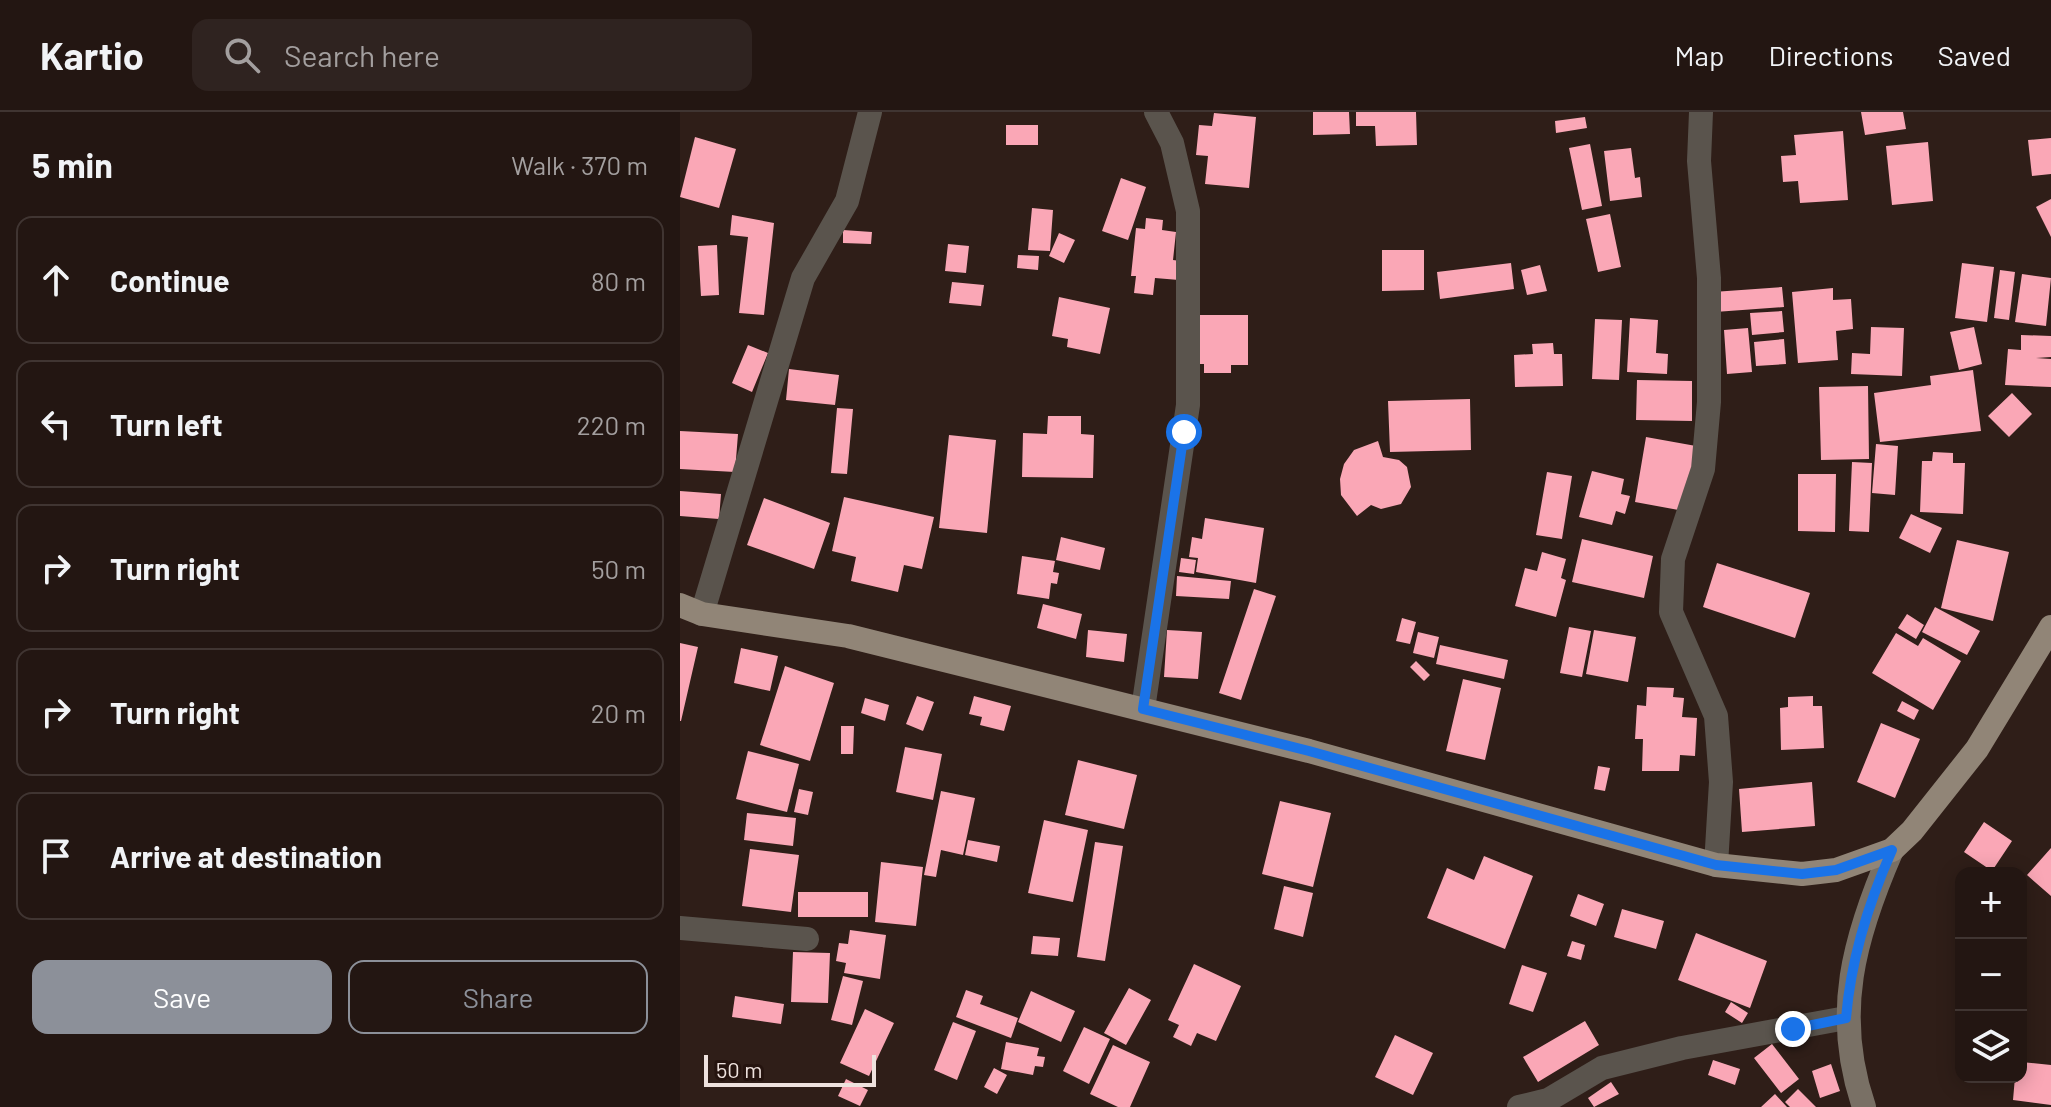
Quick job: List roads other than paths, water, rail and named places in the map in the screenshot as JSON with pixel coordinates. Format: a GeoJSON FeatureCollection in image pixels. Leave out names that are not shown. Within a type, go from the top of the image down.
{"type":"FeatureCollection","features":[{"type":"Feature","properties":{"kind":"main road"},"geometry":{"type":"LineString","coordinates":[[691,609],[848,636],[1143,709],[1309,751],[1716,865],[1802,874],[1836,870],[1892,850]]}},
{"type":"Feature","properties":{"kind":"main road"},"geometry":{"type":"LineString","coordinates":[[1864,1107],[1852,1067],[1846,1018],[1860,938],[1871,899],[1892,850],[1943,795],[1977,749],[2051,627]]}},
{"type":"Feature","properties":{"kind":"street"},"geometry":{"type":"LineString","coordinates":[[691,609],[803,278],[847,201],[870,112]]}},
{"type":"Feature","properties":{"kind":"street"},"geometry":{"type":"LineString","coordinates":[[1143,709],[1188,405],[1188,211],[1172,143],[1156,112]]}},
{"type":"Feature","properties":{"kind":"street"},"geometry":{"type":"LineString","coordinates":[[1701,112],[1699,161],[1709,278],[1709,402],[1703,469],[1673,559],[1671,612],[1716,716],[1721,782],[1716,865]]}},
{"type":"Feature","properties":{"kind":"street"},"geometry":{"type":"LineString","coordinates":[[680,928],[807,939]]}},
{"type":"Feature","properties":{"kind":"street"},"geometry":{"type":"LineString","coordinates":[[1519,1107],[1548,1100],[1602,1068],[1682,1048],[1846,1018]]}}]}
